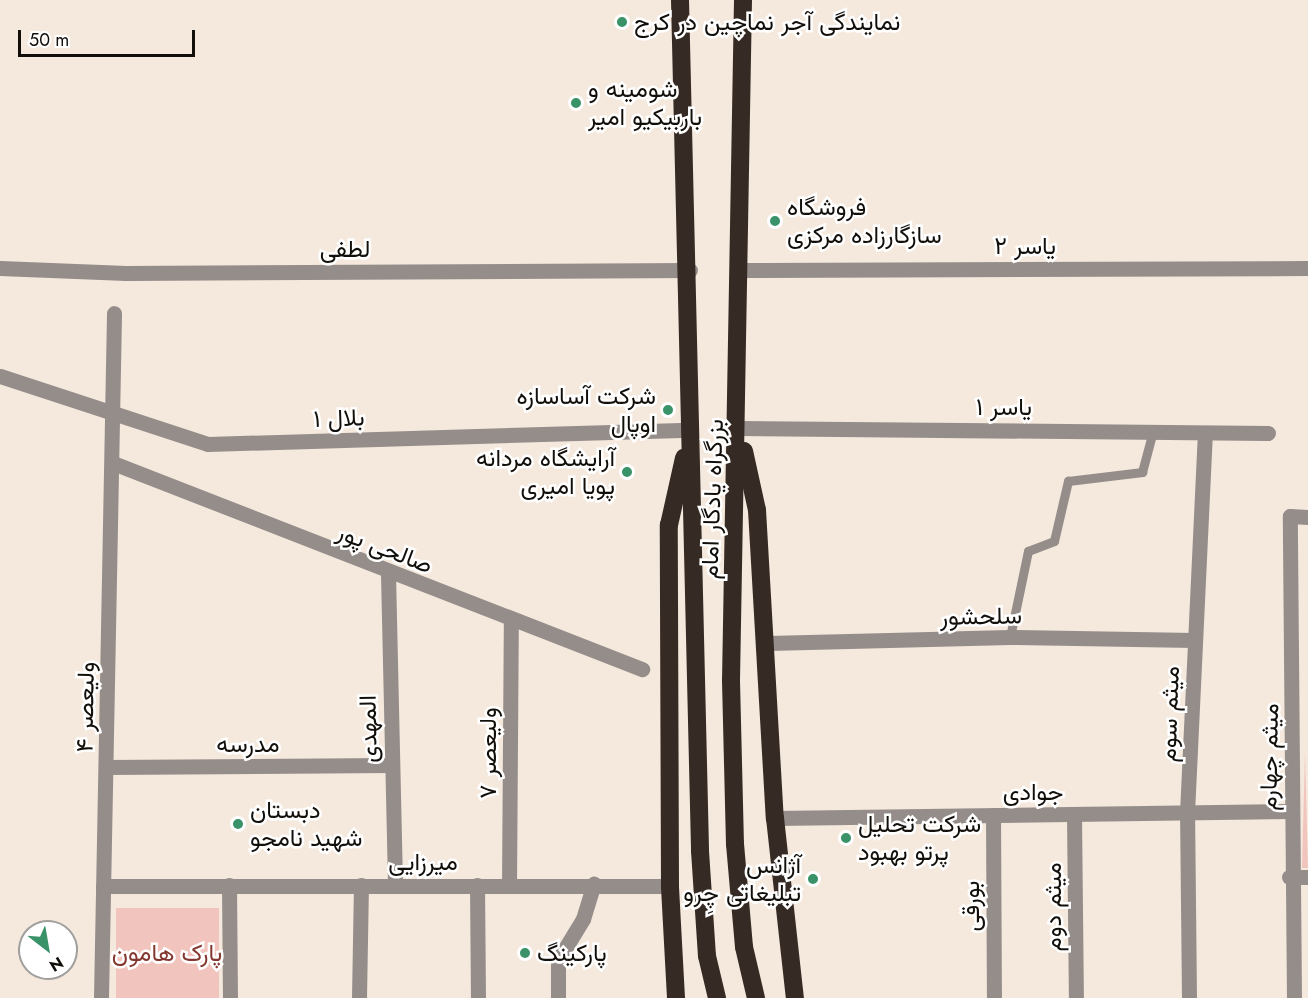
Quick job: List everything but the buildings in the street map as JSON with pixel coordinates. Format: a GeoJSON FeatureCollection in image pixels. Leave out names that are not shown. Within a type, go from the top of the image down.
{"type":"FeatureCollection","features":[{"type":"Feature","properties":{"kind":"highway","name":"بزرگراه یادگار امام"},"geometry":{"type":"LineString","coordinates":[[680,0],[690,270],[690,430],[700,851],[707,956],[717,998]]}},
{"type":"Feature","properties":{"kind":"highway","name":"بزرگراه یادگار امام"},"geometry":{"type":"LineString","coordinates":[[743,0],[740,428],[731,681],[735,844],[744,947],[756,998]]}},
{"type":"Feature","properties":{"kind":"highway"},"geometry":{"type":"LineString","coordinates":[[740,428],[757,510],[768,643],[775,818],[795,998]]}},
{"type":"Feature","properties":{"kind":"highway"},"geometry":{"type":"LineString","coordinates":[[676,998],[670,886],[669,525],[690,430]]}},
{"type":"Feature","properties":{"kind":"street","name":"لطفی"},"geometry":{"type":"LineString","coordinates":[[0,268],[126,273],[690,270]]}},
{"type":"Feature","properties":{"kind":"street","name":"یاسر ۲"},"geometry":{"type":"LineString","coordinates":[[741,270],[1308,268]]}},
{"type":"Feature","properties":{"kind":"street","name":"ولیعصر ۴"},"geometry":{"type":"LineString","coordinates":[[101,998],[114,417],[114,313]]}},
{"type":"Feature","properties":{"kind":"street","name":"بلال ۱"},"geometry":{"type":"LineString","coordinates":[[0,375],[114,417],[208,444],[690,430]]}},
{"type":"Feature","properties":{"kind":"street","name":"یاسر ۱"},"geometry":{"type":"LineString","coordinates":[[740,428],[1268,433]]}},
{"type":"Feature","properties":{"kind":"street","name":"میثم سوم"},"geometry":{"type":"LineString","coordinates":[[1189,998],[1187,813],[1205,433]]}},
{"type":"Feature","properties":{"kind":"street","name":"صالحی پور"},"geometry":{"type":"LineString","coordinates":[[112,463],[388,574],[642,669]]}},
{"type":"Feature","properties":{"kind":"street","name":"میثم چهارم"},"geometry":{"type":"LineString","coordinates":[[1294,998],[1289,877],[1291,811],[1301,740],[1290,516],[1308,517]]}},
{"type":"Feature","properties":{"kind":"street","name":"المهدی"},"geometry":{"type":"LineString","coordinates":[[388,574],[395,884]]}},
{"type":"Feature","properties":{"kind":"street","name":"ولیعصر ۷"},"geometry":{"type":"LineString","coordinates":[[510,886],[511,620]]}},
{"type":"Feature","properties":{"kind":"street","name":"سلحشور"},"geometry":{"type":"LineString","coordinates":[[768,643],[1010,637],[1194,640]]}},
{"type":"Feature","properties":{"kind":"street","name":"مدرسه"},"geometry":{"type":"LineString","coordinates":[[106,767],[391,765]]}},
{"type":"Feature","properties":{"kind":"street","name":"جوادی"},"geometry":{"type":"LineString","coordinates":[[775,818],[1291,811]]}},
{"type":"Feature","properties":{"kind":"street","name":"بورقی"},"geometry":{"type":"LineString","coordinates":[[993,815],[994,998]]}},
{"type":"Feature","properties":{"kind":"street","name":"میثم دوم"},"geometry":{"type":"LineString","coordinates":[[1074,815],[1076,998]]}},
{"type":"Feature","properties":{"kind":"street"},"geometry":{"type":"LineString","coordinates":[[1289,877],[1308,877]]}},
{"type":"Feature","properties":{"kind":"street","name":"میرزایی"},"geometry":{"type":"LineString","coordinates":[[103,886],[594,884],[670,886]]}},
{"type":"Feature","properties":{"kind":"street"},"geometry":{"type":"LineString","coordinates":[[558,998],[558,960],[583,919],[594,884]]}},
{"type":"Feature","properties":{"kind":"street"},"geometry":{"type":"LineString","coordinates":[[230,885],[230,998]]}},
{"type":"Feature","properties":{"kind":"street"},"geometry":{"type":"LineString","coordinates":[[359,998],[362,885]]}},
{"type":"Feature","properties":{"kind":"street"},"geometry":{"type":"LineString","coordinates":[[477,885],[478,998]]}},
{"type":"Feature","properties":{"kind":"lane"},"geometry":{"type":"LineString","coordinates":[[1010,637],[1028,551],[1054,541],[1068,481],[1142,472],[1154,431]]}},
{"type":"Feature","properties":{"kind":"green space"},"geometry":{"type":"Polygon","coordinates":[[[1305,752],[1308,868],[1302,868],[1305,752]]]}},
{"type":"Feature","properties":{"kind":"green space","name":"پارک هامون"},"geometry":{"type":"Polygon","coordinates":[[[116,908],[219,908],[219,998],[116,998],[116,908]]]}},
{"type":"Feature","properties":{"kind":"place","name":"نمایندگی آجر نماچین در کرج"},"geometry":{"type":"Point","coordinates":[622,22]}},
{"type":"Feature","properties":{"kind":"place","name":"شومینه و باربیکیو امیر"},"geometry":{"type":"Point","coordinates":[576,103]}},
{"type":"Feature","properties":{"kind":"place","name":"فروشگاه سازگارزاده مرکزی"},"geometry":{"type":"Point","coordinates":[775,221]}},
{"type":"Feature","properties":{"kind":"place","name":"شرکت آساسازه اوپال"},"geometry":{"type":"Point","coordinates":[668,410]}},
{"type":"Feature","properties":{"kind":"place","name":"آرایشگاه مردانه پویا امیری"},"geometry":{"type":"Point","coordinates":[627,472]}},
{"type":"Feature","properties":{"kind":"place","name":"دبستان شهید نامجو"},"geometry":{"type":"Point","coordinates":[238,824]}},
{"type":"Feature","properties":{"kind":"place","name":"شرکت تحلیل پرتو بهبود"},"geometry":{"type":"Point","coordinates":[846,838]}},
{"type":"Feature","properties":{"kind":"place","name":"آژانس تبلیغاتی چِرو"},"geometry":{"type":"Point","coordinates":[813,879]}},
{"type":"Feature","properties":{"kind":"place","name":"پارکینگ"},"geometry":{"type":"Point","coordinates":[525,953]}}]}
